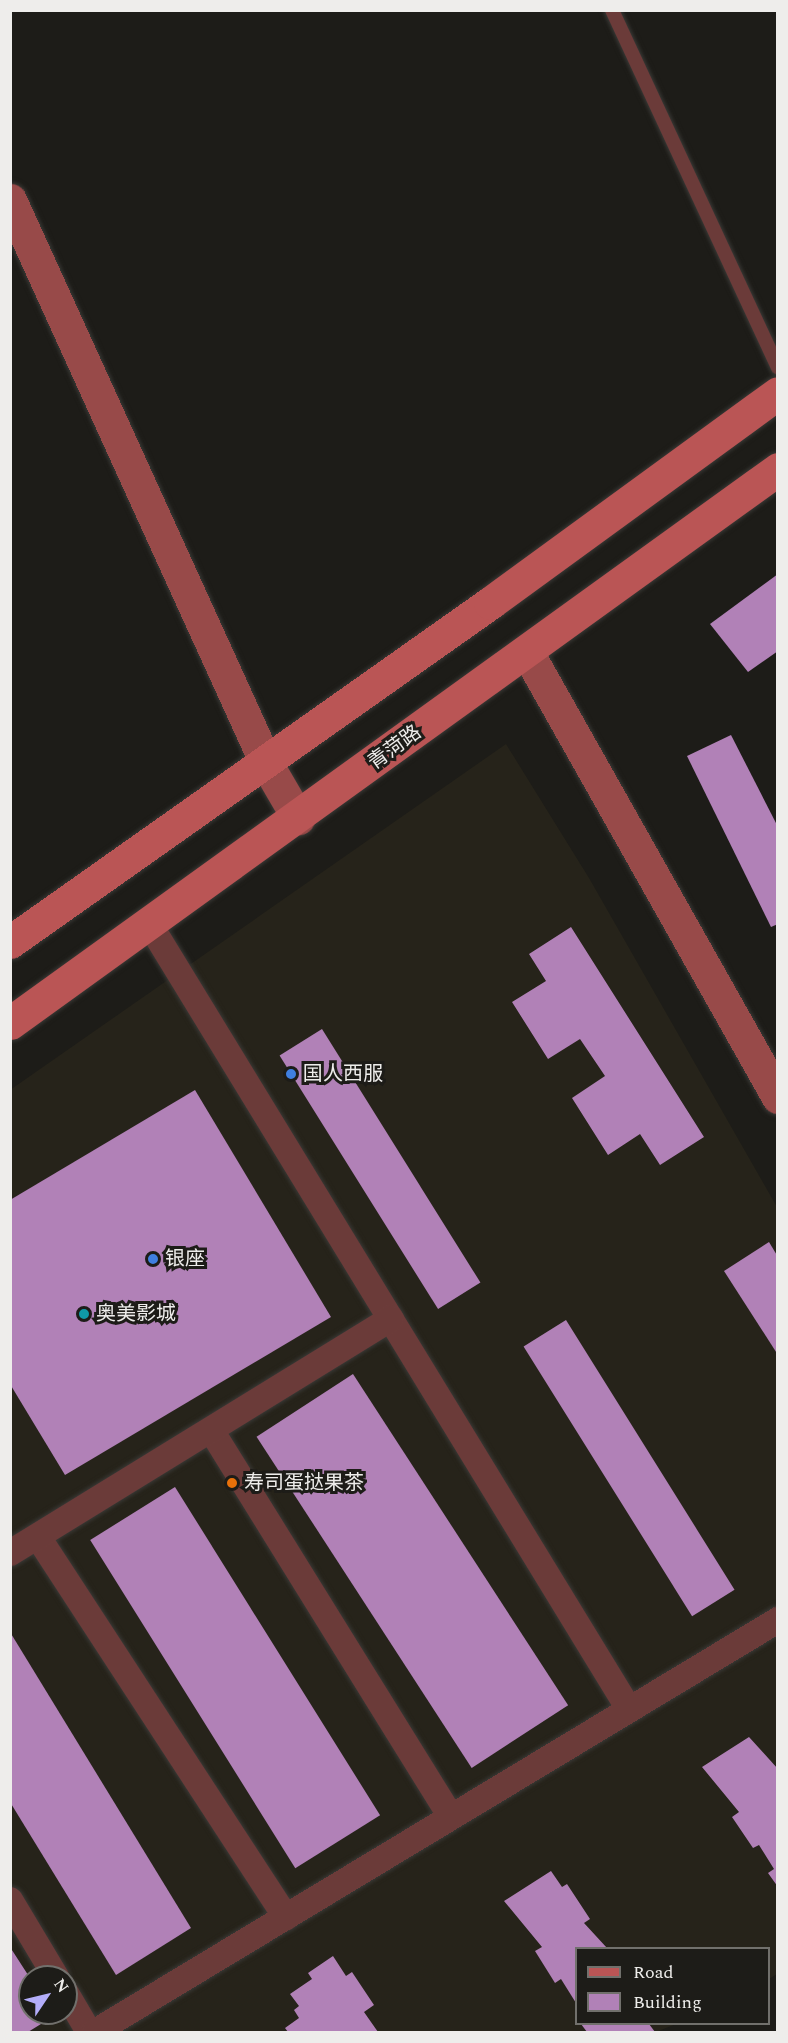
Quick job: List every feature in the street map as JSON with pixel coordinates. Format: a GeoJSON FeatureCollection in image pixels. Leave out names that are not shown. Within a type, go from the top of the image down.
{"type":"FeatureCollection","features":[{"type":"Feature","properties":{"kind":"main road"},"geometry":{"type":"LineString","coordinates":[[10,942],[266,764],[777,393]]}},
{"type":"Feature","properties":{"kind":"main road","name":"青菏路"},"geometry":{"type":"LineString","coordinates":[[10,1023],[150,925],[777,470]]}},
{"type":"Feature","properties":{"kind":"street"},"geometry":{"type":"LineString","coordinates":[[10,200],[266,764],[298,818]]}},
{"type":"Feature","properties":{"kind":"street"},"geometry":{"type":"LineString","coordinates":[[527,652],[777,1096]]}},
{"type":"Feature","properties":{"kind":"street"},"geometry":{"type":"LineString","coordinates":[[150,925],[628,1709]]}},
{"type":"Feature","properties":{"kind":"street"},"geometry":{"type":"LineString","coordinates":[[10,1553],[391,1319]]}},
{"type":"Feature","properties":{"kind":"street"},"geometry":{"type":"LineString","coordinates":[[211,1430],[451,1817]]}},
{"type":"Feature","properties":{"kind":"street"},"geometry":{"type":"LineString","coordinates":[[38,1537],[286,1917]]}},
{"type":"Feature","properties":{"kind":"street"},"geometry":{"type":"LineString","coordinates":[[95,2032],[777,1620]]}},
{"type":"Feature","properties":{"kind":"street"},"geometry":{"type":"LineString","coordinates":[[10,1900],[49,1965]]}},
{"type":"Feature","properties":{"kind":"street"},"geometry":{"type":"LineString","coordinates":[[78,2013],[89,2032]]}},
{"type":"Feature","properties":{"kind":"lane"},"geometry":{"type":"LineString","coordinates":[[612,10],[777,367]]}},
{"type":"Feature","properties":{"kind":"shaded area"},"geometry":{"type":"Polygon","coordinates":[[[506,744],[589,878],[777,1207],[777,1974],[770,1978],[770,1947],[575,1947],[575,2025],[674,2025],[656,2032],[11,2032],[10,1090],[506,744]]]}},
{"type":"Feature","properties":{"kind":"building"},"geometry":{"type":"Polygon","coordinates":[[[778,574],[778,651],[748,672],[710,624],[778,574]]]}},
{"type":"Feature","properties":{"kind":"building"},"geometry":{"type":"Polygon","coordinates":[[[731,735],[778,827],[778,924],[771,927],[687,756],[731,735]]]}},
{"type":"Feature","properties":{"kind":"building"},"geometry":{"type":"Polygon","coordinates":[[[571,927],[704,1137],[660,1165],[640,1134],[608,1155],[572,1098],[605,1076],[580,1039],[548,1059],[512,1002],[546,981],[529,954],[571,927]]]}},
{"type":"Feature","properties":{"kind":"building"},"geometry":{"type":"Polygon","coordinates":[[[322,1029],[480,1283],[438,1309],[280,1055],[322,1029]]]}},
{"type":"Feature","properties":{"kind":"building","name":"银座"},"geometry":{"type":"Polygon","coordinates":[[[195,1090],[331,1317],[65,1475],[10,1384],[10,1200],[195,1090]]]}},
{"type":"Feature","properties":{"kind":"building"},"geometry":{"type":"Polygon","coordinates":[[[769,1242],[778,1257],[778,1355],[724,1271],[769,1242]]]}},
{"type":"Feature","properties":{"kind":"building"},"geometry":{"type":"Polygon","coordinates":[[[566,1320],[735,1590],[692,1616],[524,1346],[566,1320]]]}},
{"type":"Feature","properties":{"kind":"building"},"geometry":{"type":"Polygon","coordinates":[[[353,1374],[568,1705],[472,1768],[257,1437],[353,1374]]]}},
{"type":"Feature","properties":{"kind":"building"},"geometry":{"type":"Polygon","coordinates":[[[175,1487],[380,1815],[295,1868],[90,1540],[175,1487]]]}},
{"type":"Feature","properties":{"kind":"building"},"geometry":{"type":"Polygon","coordinates":[[[10,1632],[191,1928],[116,1975],[10,1802],[10,1632]]]}},
{"type":"Feature","properties":{"kind":"building"},"geometry":{"type":"Polygon","coordinates":[[[749,1737],[778,1769],[778,1887],[768,1873],[774,1869],[759,1845],[753,1848],[732,1817],[739,1812],[702,1767],[749,1737]]]}},
{"type":"Feature","properties":{"kind":"building"},"geometry":{"type":"Polygon","coordinates":[[[551,1871],[562,1887],[567,1884],[590,1919],[584,1923],[606,1947],[575,1947],[575,2001],[561,1979],[555,1983],[535,1951],[542,1947],[504,1901],[551,1871]]]}},
{"type":"Feature","properties":{"kind":"building"},"geometry":{"type":"Polygon","coordinates":[[[10,1947],[22,1965],[18,1965],[18,2025],[39,2025],[28,2032],[10,2032],[10,1947]]]}},
{"type":"Feature","properties":{"kind":"building"},"geometry":{"type":"Polygon","coordinates":[[[333,1956],[346,1976],[352,1972],[374,2005],[364,2012],[378,2032],[288,2032],[285,2028],[299,2018],[294,2010],[299,2006],[290,1994],[312,1979],[308,1973],[333,1956]]]}},
{"type":"Feature","properties":{"kind":"building"},"geometry":{"type":"Polygon","coordinates":[[[582,2025],[650,2025],[655,2032],[587,2032],[582,2025]]]}},
{"type":"Feature","properties":{"kind":"place","name":"国人西服"},"geometry":{"type":"Point","coordinates":[291,1074]}},
{"type":"Feature","properties":{"kind":"place","name":"银座"},"geometry":{"type":"Point","coordinates":[153,1259]}},
{"type":"Feature","properties":{"kind":"place","name":"奥美影城"},"geometry":{"type":"Point","coordinates":[84,1314]}},
{"type":"Feature","properties":{"kind":"place","name":"寿司蛋挞果茶"},"geometry":{"type":"Point","coordinates":[232,1483]}}]}
